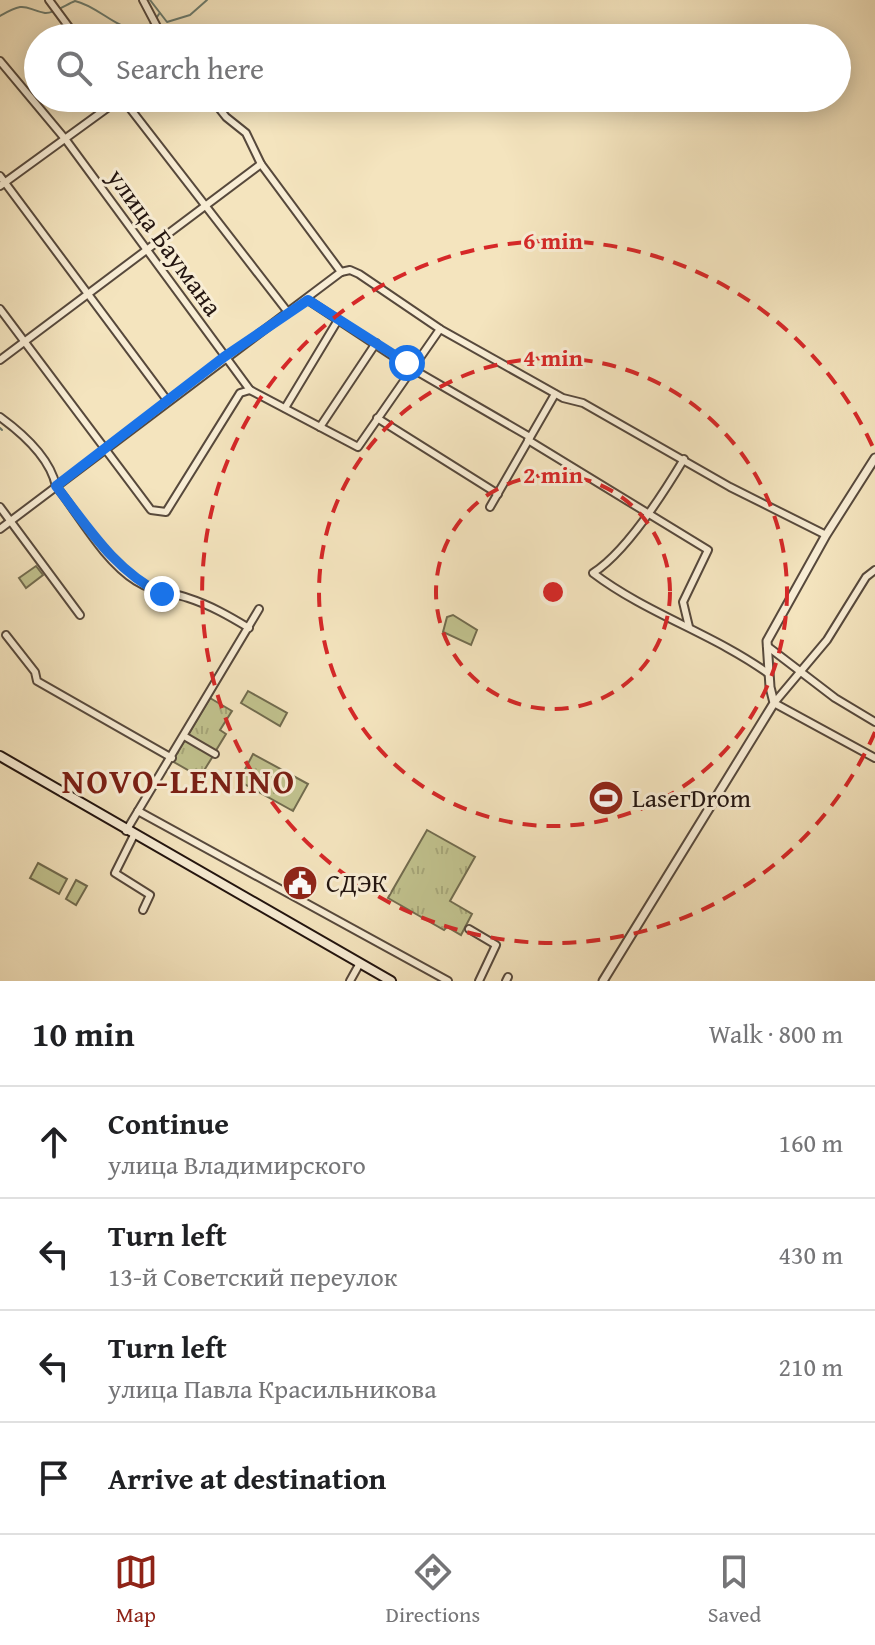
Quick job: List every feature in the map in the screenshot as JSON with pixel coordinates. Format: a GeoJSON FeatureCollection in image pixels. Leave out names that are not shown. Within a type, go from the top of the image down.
{"type":"FeatureCollection","features":[{"type":"Feature","properties":{"kind":"main road"},"geometry":{"type":"LineString","coordinates":[[0,756],[391,981]]}},
{"type":"Feature","properties":{"kind":"street"},"geometry":{"type":"LineString","coordinates":[[49,0],[67,24]]}},
{"type":"Feature","properties":{"kind":"street"},"geometry":{"type":"LineString","coordinates":[[143,0],[156,24]]}},
{"type":"Feature","properties":{"kind":"street","name":"улица Баумана"},"geometry":{"type":"LineString","coordinates":[[0,61],[24,90]]}},
{"type":"Feature","properties":{"kind":"street","name":"улица Баумана"},"geometry":{"type":"LineString","coordinates":[[43,112],[250,390],[358,447],[377,418]]}},
{"type":"Feature","properties":{"kind":"street"},"geometry":{"type":"LineString","coordinates":[[103,112],[2,182],[167,400]]}},
{"type":"Feature","properties":{"kind":"street"},"geometry":{"type":"LineString","coordinates":[[132,112],[287,311]]}},
{"type":"Feature","properties":{"kind":"street"},"geometry":{"type":"LineString","coordinates":[[222,112],[246,133],[261,164],[341,272]]}},
{"type":"Feature","properties":{"kind":"street"},"geometry":{"type":"LineString","coordinates":[[0,360],[261,164]]}},
{"type":"Feature","properties":{"kind":"street"},"geometry":{"type":"LineString","coordinates":[[0,529],[224,357],[287,311],[308,300],[341,272],[359,274],[440,329],[555,394],[583,403],[826,535]]}},
{"type":"Feature","properties":{"kind":"street"},"geometry":{"type":"LineString","coordinates":[[308,300],[411,368],[708,550],[683,602],[689,627]]}},
{"type":"Feature","properties":{"kind":"street"},"geometry":{"type":"LineString","coordinates":[[0,309],[102,449],[151,510],[166,512],[240,393],[250,390]]}},
{"type":"Feature","properties":{"kind":"street"},"geometry":{"type":"LineString","coordinates":[[285,408],[338,320]]}},
{"type":"Feature","properties":{"kind":"street"},"geometry":{"type":"LineString","coordinates":[[440,329],[377,418],[498,494]]}},
{"type":"Feature","properties":{"kind":"street"},"geometry":{"type":"LineString","coordinates":[[320,427],[376,343]]}},
{"type":"Feature","properties":{"kind":"street"},"geometry":{"type":"LineString","coordinates":[[490,507],[555,394]]}},
{"type":"Feature","properties":{"kind":"street"},"geometry":{"type":"LineString","coordinates":[[0,417],[22,432],[54,476],[56,486],[118,565],[135,580],[162,594],[184,596],[209,605],[249,628]]}},
{"type":"Feature","properties":{"kind":"street"},"geometry":{"type":"LineString","coordinates":[[774,703],[767,646],[779,614],[875,458]]}},
{"type":"Feature","properties":{"kind":"street"},"geometry":{"type":"LineString","coordinates":[[684,459],[655,509],[646,513],[610,561],[593,573],[769,674]]}},
{"type":"Feature","properties":{"kind":"street"},"geometry":{"type":"LineString","coordinates":[[0,507],[80,615]]}},
{"type":"Feature","properties":{"kind":"street"},"geometry":{"type":"LineString","coordinates":[[603,981],[774,703],[827,640],[866,577],[875,570]]}},
{"type":"Feature","properties":{"kind":"street"},"geometry":{"type":"LineString","coordinates":[[143,910],[150,895],[115,873],[138,811],[259,609]]}},
{"type":"Feature","properties":{"kind":"street"},"geometry":{"type":"LineString","coordinates":[[6,635],[35,672],[37,681],[172,758]]}},
{"type":"Feature","properties":{"kind":"street"},"geometry":{"type":"LineString","coordinates":[[767,646],[835,698],[875,722]]}},
{"type":"Feature","properties":{"kind":"street"},"geometry":{"type":"LineString","coordinates":[[774,703],[875,758]]}},
{"type":"Feature","properties":{"kind":"street"},"geometry":{"type":"LineString","coordinates":[[184,736],[215,754]]}},
{"type":"Feature","properties":{"kind":"street"},"geometry":{"type":"LineString","coordinates":[[138,811],[444,980]]}},
{"type":"Feature","properties":{"kind":"street"},"geometry":{"type":"LineString","coordinates":[[469,929],[496,945],[479,981]]}},
{"type":"Feature","properties":{"kind":"street"},"geometry":{"type":"LineString","coordinates":[[350,981],[360,963]]}},
{"type":"Feature","properties":{"kind":"green space"},"geometry":{"type":"Polygon","coordinates":[[[36,566],[43,575],[26,588],[19,578],[36,566]]]}},
{"type":"Feature","properties":{"kind":"green space"},"geometry":{"type":"Polygon","coordinates":[[[453,615],[477,630],[471,645],[443,632],[447,617],[453,615]]]}},
{"type":"Feature","properties":{"kind":"green space"},"geometry":{"type":"Polygon","coordinates":[[[248,691],[287,713],[280,726],[241,703],[248,691]]]}},
{"type":"Feature","properties":{"kind":"green space"},"geometry":{"type":"Polygon","coordinates":[[[210,698],[232,711],[220,730],[226,734],[215,752],[188,735],[210,698]]]}},
{"type":"Feature","properties":{"kind":"green space"},"geometry":{"type":"Polygon","coordinates":[[[185,740],[213,756],[200,777],[172,761],[185,740]]]}},
{"type":"Feature","properties":{"kind":"green space"},"geometry":{"type":"Polygon","coordinates":[[[253,754],[308,784],[293,811],[239,781],[253,754]]]}},
{"type":"Feature","properties":{"kind":"green space"},"geometry":{"type":"Polygon","coordinates":[[[427,830],[475,857],[450,901],[472,914],[461,935],[447,927],[444,930],[388,898],[427,830]]]}},
{"type":"Feature","properties":{"kind":"green space"},"geometry":{"type":"Polygon","coordinates":[[[38,863],[67,879],[59,894],[30,878],[38,863]]]}},
{"type":"Feature","properties":{"kind":"green space"},"geometry":{"type":"Polygon","coordinates":[[[76,880],[87,886],[76,905],[66,899],[76,880]]]}},
{"type":"Feature","properties":{"kind":"waterway"},"geometry":{"type":"LineString","coordinates":[[150,0],[167,22],[190,15],[207,0]]}},
{"type":"Feature","properties":{"kind":"waterway"},"geometry":{"type":"LineString","coordinates":[[0,16],[21,7],[48,13],[75,1],[119,24]]}},
{"type":"Feature","properties":{"kind":"waterway"},"geometry":{"type":"LineString","coordinates":[[151,24],[159,14]]}},
{"type":"Feature","properties":{"kind":"place","name":"LaseгDrom"},"geometry":{"type":"Point","coordinates":[606,798]}},
{"type":"Feature","properties":{"kind":"place","name":"СДЭК"},"geometry":{"type":"Point","coordinates":[300,883]}},
{"type":"Feature","properties":{"kind":"district","name":"NOVO-LENINO"},"geometry":{"type":"Point","coordinates":[179,781]}},
{"type":"Feature","properties":{"kind":"route"},"geometry":{"type":"LineString","coordinates":[[162,594],[135,580],[118,565],[56,486],[224,357],[287,311],[308,300],[407,363]]}}]}
